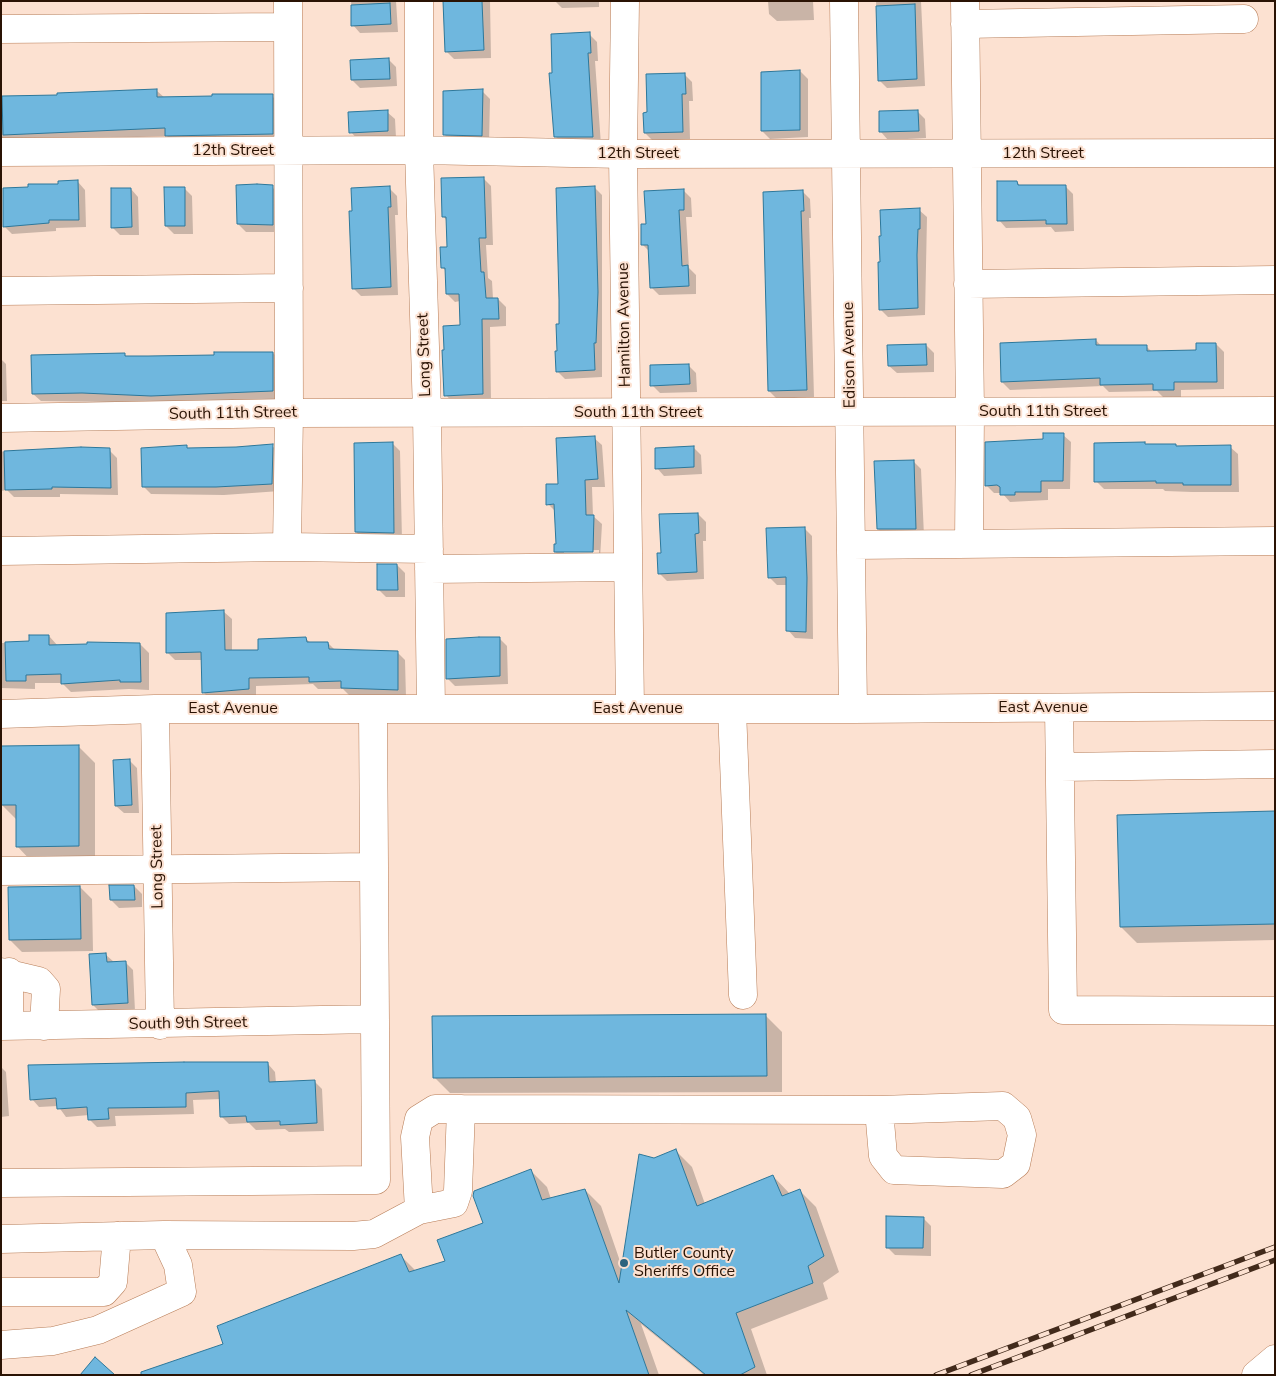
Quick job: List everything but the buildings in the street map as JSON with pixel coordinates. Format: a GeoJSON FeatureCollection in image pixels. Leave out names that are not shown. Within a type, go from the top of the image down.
{"type":"FeatureCollection","features":[{"type":"Feature","properties":{"kind":"street","name":"Long Street"},"geometry":{"type":"LineString","coordinates":[[419,1],[418,150],[426,413],[431,709]]}},
{"type":"Feature","properties":{"kind":"street","name":"Hamilton Avenue"},"geometry":{"type":"LineString","coordinates":[[625,1],[623,154],[630,709]]}},
{"type":"Feature","properties":{"kind":"street","name":"Edison Avenue"},"geometry":{"type":"LineString","coordinates":[[844,1],[848,154],[853,709]]}},
{"type":"Feature","properties":{"kind":"street"},"geometry":{"type":"LineString","coordinates":[[969,544],[970,412],[965,154],[965,12],[1244,19]]}},
{"type":"Feature","properties":{"kind":"street"},"geometry":{"type":"LineString","coordinates":[[1,29],[288,14],[289,413],[287,547]]}},
{"type":"Feature","properties":{"kind":"street","name":"12th Street"},"geometry":{"type":"LineString","coordinates":[[1,152],[418,150],[623,154],[1275,153]]}},
{"type":"Feature","properties":{"kind":"street"},"geometry":{"type":"LineString","coordinates":[[968,284],[1275,280]]}},
{"type":"Feature","properties":{"kind":"street"},"geometry":{"type":"LineString","coordinates":[[1,291],[289,288]]}},
{"type":"Feature","properties":{"kind":"street","name":"South 11th Street"},"geometry":{"type":"LineString","coordinates":[[1,418],[289,413],[1275,411]]}},
{"type":"Feature","properties":{"kind":"street"},"geometry":{"type":"LineString","coordinates":[[852,546],[1275,541]]}},
{"type":"Feature","properties":{"kind":"street"},"geometry":{"type":"LineString","coordinates":[[1,551],[287,547],[429,559],[628,567]]}},
{"type":"Feature","properties":{"kind":"street","name":"East Avenue"},"geometry":{"type":"LineString","coordinates":[[1,714],[155,710],[1275,706]]}},
{"type":"Feature","properties":{"kind":"street"},"geometry":{"type":"LineString","coordinates":[[1059,708],[1063,1010],[1275,1011]]}},
{"type":"Feature","properties":{"kind":"street"},"geometry":{"type":"LineString","coordinates":[[1,1183],[376,1180],[373,709]]}},
{"type":"Feature","properties":{"kind":"street"},"geometry":{"type":"LineString","coordinates":[[732,709],[743,995]]}},
{"type":"Feature","properties":{"kind":"street","name":"Long Street"},"geometry":{"type":"LineString","coordinates":[[155,710],[160,1025]]}},
{"type":"Feature","properties":{"kind":"street"},"geometry":{"type":"LineString","coordinates":[[1060,767],[1275,764]]}},
{"type":"Feature","properties":{"kind":"street"},"geometry":{"type":"LineString","coordinates":[[1,871],[374,867]]}},
{"type":"Feature","properties":{"kind":"street"},"geometry":{"type":"LineString","coordinates":[[5,1026],[5,972],[39,981],[46,989],[44,1026]]}},
{"type":"Feature","properties":{"kind":"street","name":"South 9th Street"},"geometry":{"type":"LineString","coordinates":[[5,1026],[160,1025],[376,1019]]}},
{"type":"Feature","properties":{"kind":"street"},"geometry":{"type":"LineString","coordinates":[[419,1210],[415,1137],[419,1119],[435,1109],[879,1110],[1003,1106],[1017,1118],[1022,1135],[1016,1164],[1003,1174],[894,1170],[883,1156],[879,1110]]}},
{"type":"Feature","properties":{"kind":"street"},"geometry":{"type":"LineString","coordinates":[[1,1239],[164,1235],[353,1236],[374,1234],[419,1210],[454,1202],[458,1190],[460,1109]]}},
{"type":"Feature","properties":{"kind":"street"},"geometry":{"type":"LineString","coordinates":[[1,1345],[53,1341],[98,1330],[182,1292],[178,1265],[164,1235]]}},
{"type":"Feature","properties":{"kind":"street"},"geometry":{"type":"LineString","coordinates":[[1,1292],[104,1292],[113,1282],[118,1236]]}},
{"type":"Feature","properties":{"kind":"street"},"geometry":{"type":"LineString","coordinates":[[1256,1375],[1275,1359]]}},
{"type":"Feature","properties":{"kind":"railway"},"geometry":{"type":"LineString","coordinates":[[936,1375],[1275,1247]]}},
{"type":"Feature","properties":{"kind":"railway"},"geometry":{"type":"LineString","coordinates":[[971,1375],[1275,1260]]}},
{"type":"Feature","properties":{"kind":"place","name":"Butler County Sheriffs Office"},"geometry":{"type":"Point","coordinates":[624,1263]}}]}
